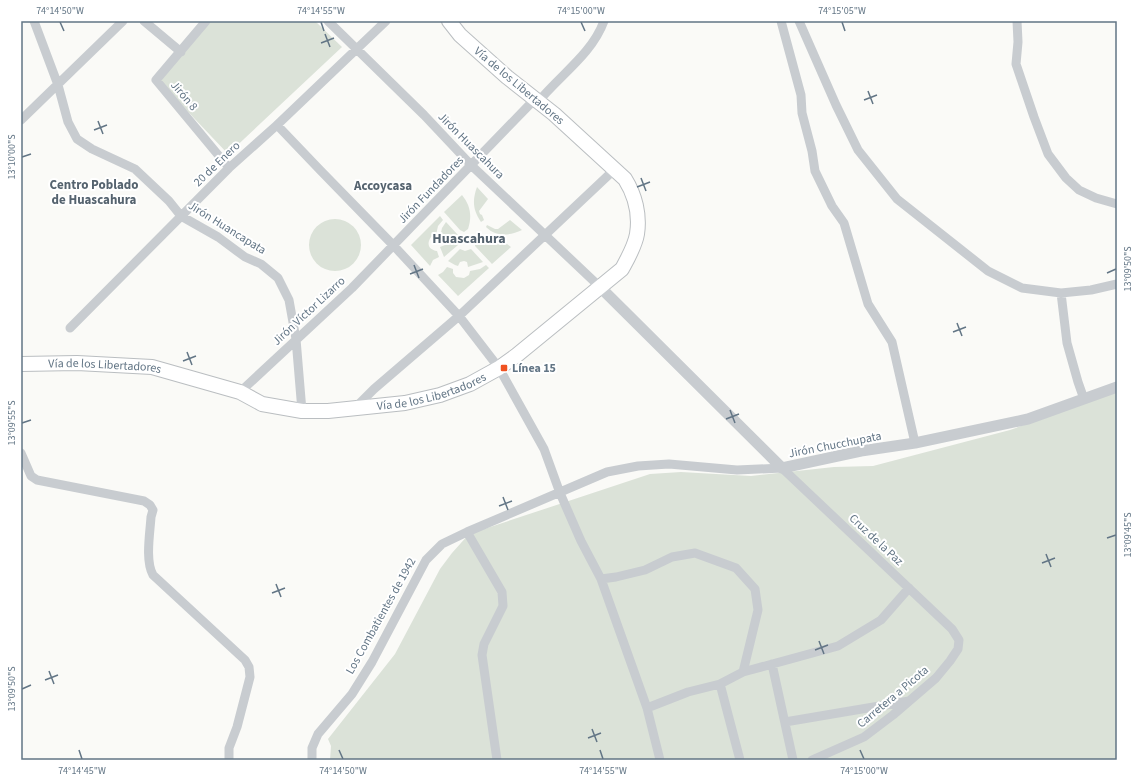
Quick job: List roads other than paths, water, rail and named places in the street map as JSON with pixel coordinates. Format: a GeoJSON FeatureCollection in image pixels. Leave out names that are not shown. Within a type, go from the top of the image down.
{"type":"FeatureCollection","features":[{"type":"Feature","properties":{"kind":"highway","name":"Vía de los Libertadores"},"geometry":{"type":"LineString","coordinates":[[21,364],[77,363],[152,367],[240,392],[262,404],[302,411],[355,409],[405,403],[440,395],[470,384],[499,368],[622,269],[631,251],[637,233],[637,208],[632,190],[625,179],[615,169],[554,114],[507,77],[460,35],[449,21]]}},
{"type":"Feature","properties":{"kind":"street","name":"Jirón Huancapata"},"geometry":{"type":"LineString","coordinates":[[34,21],[58,84],[68,122],[77,139],[92,149],[135,169],[169,201],[181,216],[218,237],[245,257],[261,264],[278,278],[289,300],[296,339],[302,411]]}},
{"type":"Feature","properties":{"kind":"street"},"geometry":{"type":"LineString","coordinates":[[21,120],[124,21]]}},
{"type":"Feature","properties":{"kind":"street"},"geometry":{"type":"LineString","coordinates":[[144,21],[181,52]]}},
{"type":"Feature","properties":{"kind":"street","name":"Jirón 8"},"geometry":{"type":"LineString","coordinates":[[206,21],[156,80],[229,168]]}},
{"type":"Feature","properties":{"kind":"street","name":"Jirón Huascahura"},"geometry":{"type":"LineString","coordinates":[[328,21],[424,115],[472,166],[600,287]]}},
{"type":"Feature","properties":{"kind":"street","name":"20 de Enero"},"geometry":{"type":"LineString","coordinates":[[70,328],[229,168],[277,125],[386,21]]}},
{"type":"Feature","properties":{"kind":"street","name":"Jirón Fundadores"},"geometry":{"type":"LineString","coordinates":[[394,246],[536,100],[581,56],[601,31],[604,21]]}},
{"type":"Feature","properties":{"kind":"street"},"geometry":{"type":"LineString","coordinates":[[781,21],[801,95],[802,113],[812,152],[815,171],[832,206],[844,223],[868,304],[892,342],[915,443]]}},
{"type":"Feature","properties":{"kind":"street"},"geometry":{"type":"LineString","coordinates":[[799,21],[858,150],[897,199],[988,271],[1022,288],[1061,293],[1091,290],[1117,284]]}},
{"type":"Feature","properties":{"kind":"street"},"geometry":{"type":"LineString","coordinates":[[1017,21],[1018,42],[1016,64],[1048,154],[1066,178],[1079,190],[1096,198],[1117,204]]}},
{"type":"Feature","properties":{"kind":"street"},"geometry":{"type":"LineString","coordinates":[[277,125],[394,246],[459,316],[499,368],[544,450],[560,493],[581,541],[600,579],[647,708],[660,760]]}},
{"type":"Feature","properties":{"kind":"street"},"geometry":{"type":"LineString","coordinates":[[355,409],[374,389],[459,316],[615,169]]}},
{"type":"Feature","properties":{"kind":"street","name":"Jirón Víctor Lizarro"},"geometry":{"type":"LineString","coordinates":[[240,392],[352,288],[394,246]]}},
{"type":"Feature","properties":{"kind":"street","name":"Jirón Chucchupata"},"geometry":{"type":"LineString","coordinates":[[600,287],[782,468],[861,451],[915,443],[1028,419],[1117,387]]}},
{"type":"Feature","properties":{"kind":"street"},"geometry":{"type":"LineString","coordinates":[[1061,293],[1067,343],[1084,399]]}},
{"type":"Feature","properties":{"kind":"street"},"geometry":{"type":"LineString","coordinates":[[21,453],[31,476],[37,480],[144,501],[150,505],[153,510],[149,561],[150,570],[153,575],[245,660],[249,667],[250,676],[237,727],[229,748],[228,760]]}},
{"type":"Feature","properties":{"kind":"street","name":"Los Combatientes de 1942"},"geometry":{"type":"LineString","coordinates":[[312,760],[312,748],[318,734],[352,694],[372,662],[426,560],[442,544],[607,472],[638,466],[669,464],[737,470],[782,468]]}},
{"type":"Feature","properties":{"kind":"street","name":"Cruz de la Paz"},"geometry":{"type":"LineString","coordinates":[[782,468],[952,629]]}},
{"type":"Feature","properties":{"kind":"street"},"geometry":{"type":"LineString","coordinates":[[467,532],[502,592],[503,599],[502,606],[484,644],[482,655],[497,760]]}},
{"type":"Feature","properties":{"kind":"street"},"geometry":{"type":"LineString","coordinates":[[600,579],[645,570],[672,557],[695,553],[736,568],[755,589],[758,610],[743,672]]}},
{"type":"Feature","properties":{"kind":"street"},"geometry":{"type":"LineString","coordinates":[[647,708],[688,692],[720,684],[743,672],[838,646],[881,620],[909,588]]}},
{"type":"Feature","properties":{"kind":"street","name":"Carretera a Picota"},"geometry":{"type":"LineString","coordinates":[[812,760],[864,737],[910,701],[936,678],[958,649],[959,640],[952,629]]}},
{"type":"Feature","properties":{"kind":"street"},"geometry":{"type":"LineString","coordinates":[[772,664],[793,760]]}},
{"type":"Feature","properties":{"kind":"street"},"geometry":{"type":"LineString","coordinates":[[720,684],[740,760]]}},
{"type":"Feature","properties":{"kind":"street"},"geometry":{"type":"LineString","coordinates":[[785,722],[910,701]]}},
{"type":"Feature","properties":{"kind":"place","name":"Línea 15"},"geometry":{"type":"Point","coordinates":[504,368]}},
{"type":"Feature","properties":{"kind":"district","name":"Accoycasa"},"geometry":{"type":"Point","coordinates":[383,186]}},
{"type":"Feature","properties":{"kind":"district","name":"Centro Poblado de Huascahura"},"geometry":{"type":"Point","coordinates":[94,192]}},
{"type":"Feature","properties":{"kind":"district","name":"Huascahura"},"geometry":{"type":"Point","coordinates":[469,239]}}]}
